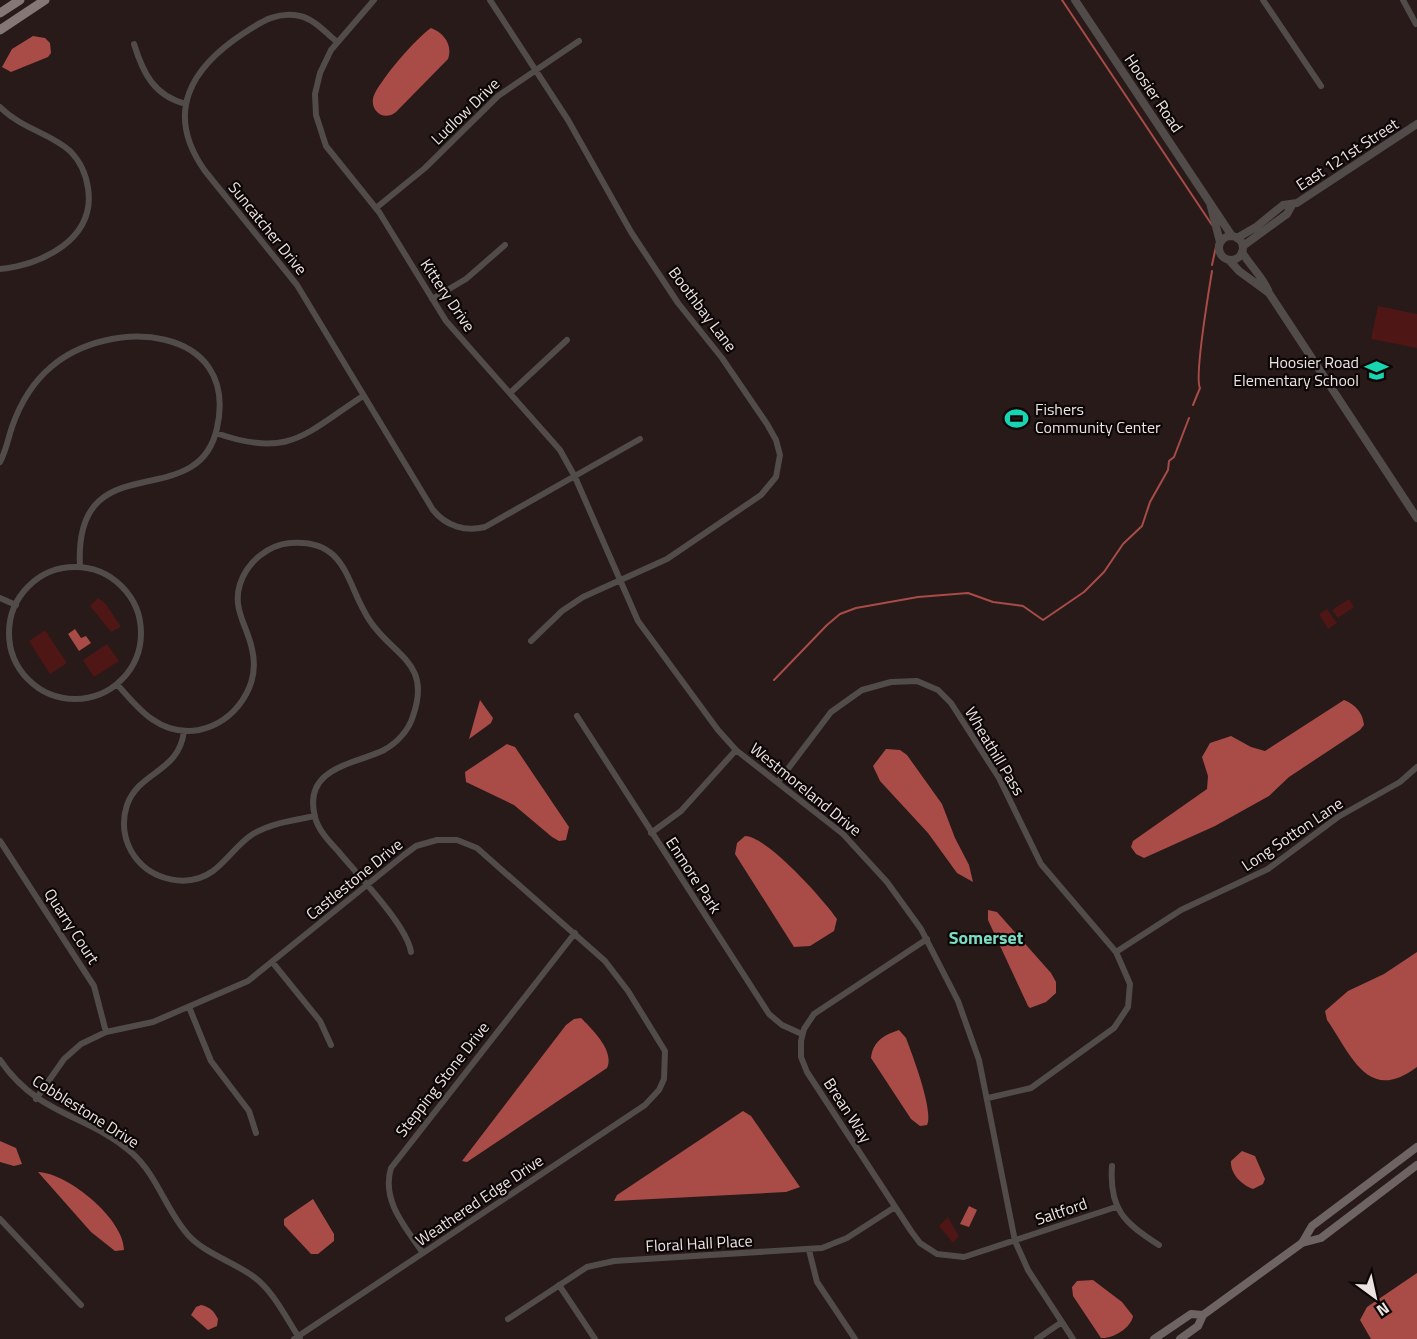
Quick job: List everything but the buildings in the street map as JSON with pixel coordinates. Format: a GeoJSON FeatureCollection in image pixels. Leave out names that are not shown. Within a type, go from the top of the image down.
{"type":"FeatureCollection","features":[{"type":"Feature","properties":{"kind":"main road"},"geometry":{"type":"LineString","coordinates":[[0,13],[20,0]]}},
{"type":"Feature","properties":{"kind":"main road"},"geometry":{"type":"LineString","coordinates":[[0,30],[45,0]]}},
{"type":"Feature","properties":{"kind":"main road"},"geometry":{"type":"LineString","coordinates":[[1302,1243],[1312,1226],[1417,1147]]}},
{"type":"Feature","properties":{"kind":"main road"},"geometry":{"type":"LineString","coordinates":[[1180,1339],[1198,1326],[1203,1315],[1302,1243],[1321,1238],[1417,1165]]}},
{"type":"Feature","properties":{"kind":"main road"},"geometry":{"type":"LineString","coordinates":[[1154,1339],[1191,1314],[1203,1315]]}},
{"type":"Feature","properties":{"kind":"street","name":"Kittery Drive"},"geometry":{"type":"LineString","coordinates":[[374,0],[337,42],[327,57],[318,80],[315,100],[317,121],[330,152],[376,208],[432,299],[461,340],[553,440],[575,477],[619,580],[645,633]]}},
{"type":"Feature","properties":{"kind":"street","name":"Boothbay Lane"},"geometry":{"type":"LineString","coordinates":[[490,0],[568,120],[624,222],[678,303],[741,385],[771,430],[779,448],[776,477],[761,495],[667,559],[572,604],[531,641]]}},
{"type":"Feature","properties":{"kind":"street","name":"Hoosier Road"},"geometry":{"type":"LineString","coordinates":[[1075,0],[1234,237]]}},
{"type":"Feature","properties":{"kind":"street"},"geometry":{"type":"LineString","coordinates":[[1263,0],[1321,86]]}},
{"type":"Feature","properties":{"kind":"street"},"geometry":{"type":"LineString","coordinates":[[1403,0],[1416,24]]}},
{"type":"Feature","properties":{"kind":"street","name":"Suncatcher Drive"},"geometry":{"type":"LineString","coordinates":[[337,42],[304,17],[287,14],[270,17],[211,57],[196,76],[186,104],[188,134],[197,159],[293,279],[433,510],[446,522],[459,527],[485,527],[575,477]]}},
{"type":"Feature","properties":{"kind":"street","name":"Ludlow Drive"},"geometry":{"type":"LineString","coordinates":[[376,208],[425,168],[498,96],[579,41]]}},
{"type":"Feature","properties":{"kind":"street"},"geometry":{"type":"LineString","coordinates":[[134,44],[144,72],[153,85],[168,97],[186,104]]}},
{"type":"Feature","properties":{"kind":"street"},"geometry":{"type":"LineString","coordinates":[[0,107],[24,126],[70,151],[82,169],[89,193],[81,227],[64,246],[36,261],[0,269]]}},
{"type":"Feature","properties":{"kind":"street","name":"East 121st Street"},"geometry":{"type":"LineString","coordinates":[[1243,249],[1287,214],[1292,205],[1417,124]]}},
{"type":"Feature","properties":{"kind":"street","name":"Hoosier Road"},"geometry":{"type":"LineString","coordinates":[[1210,202],[1220,242]]}},
{"type":"Feature","properties":{"kind":"street","name":"East 121st Street"},"geometry":{"type":"LineString","coordinates":[[1234,237],[1256,227],[1283,205],[1292,205]]}},
{"type":"Feature","properties":{"kind":"street"},"geometry":{"type":"LineString","coordinates":[[1269,293],[1267,285],[1253,270],[1243,249],[1234,237],[1220,242],[1220,254],[1269,293],[1417,518]]}},
{"type":"Feature","properties":{"kind":"street"},"geometry":{"type":"LineString","coordinates":[[432,299],[468,276],[505,245]]}},
{"type":"Feature","properties":{"kind":"street"},"geometry":{"type":"LineString","coordinates":[[1230,261],[1239,257],[1243,249]]}},
{"type":"Feature","properties":{"kind":"street"},"geometry":{"type":"LineString","coordinates":[[0,462],[16,415],[36,382],[69,354],[95,342],[138,335],[165,338],[180,344],[198,357],[210,371],[218,395],[219,414],[216,433],[204,454],[184,471],[162,479],[123,487],[96,503],[82,525],[80,567]]}},
{"type":"Feature","properties":{"kind":"street"},"geometry":{"type":"LineString","coordinates":[[510,393],[567,340]]}},
{"type":"Feature","properties":{"kind":"street"},"geometry":{"type":"LineString","coordinates":[[216,433],[251,444],[286,442],[306,434],[363,396]]}},
{"type":"Feature","properties":{"kind":"street"},"geometry":{"type":"LineString","coordinates":[[575,477],[640,439]]}},
{"type":"Feature","properties":{"kind":"street"},"geometry":{"type":"LineString","coordinates":[[117,684],[151,720],[184,731],[207,728],[222,721],[238,707],[250,686],[254,656],[240,618],[238,601],[241,583],[250,566],[262,554],[284,543],[308,543],[331,554],[349,574],[370,622],[410,664],[416,679],[417,697],[413,719],[398,740],[379,752],[341,764],[322,780],[315,796],[315,816],[326,836],[403,931],[411,952]]}},
{"type":"Feature","properties":{"kind":"street"},"geometry":{"type":"LineString","coordinates":[[80,567],[97,571],[115,580],[129,594],[138,612],[141,632],[138,652],[130,670],[117,684],[101,693],[79,699],[57,696],[37,686],[21,670],[12,650],[10,627],[15,605],[25,590],[42,576],[62,569],[80,567]]}},
{"type":"Feature","properties":{"kind":"street"},"geometry":{"type":"LineString","coordinates":[[0,598],[15,605]]}},
{"type":"Feature","properties":{"kind":"street","name":"Westmoreland Drive"},"geometry":{"type":"LineString","coordinates":[[645,633],[683,680],[718,730],[736,750],[832,825],[861,852],[895,892],[927,939],[962,1009],[988,1098],[1015,1241],[1028,1270],[1073,1339]]}},
{"type":"Feature","properties":{"kind":"street","name":"Wheathill Pass"},"geometry":{"type":"LineString","coordinates":[[778,782],[827,717],[850,697],[869,688],[913,680],[930,685],[948,700],[996,771],[1043,867],[1116,952],[1129,979],[1130,1000],[1124,1017],[1114,1028],[1042,1081],[1025,1090],[988,1098]]}},
{"type":"Feature","properties":{"kind":"street","name":"Enmore Park"},"geometry":{"type":"LineString","coordinates":[[577,716],[769,1014],[782,1025],[802,1034]]}},
{"type":"Feature","properties":{"kind":"street"},"geometry":{"type":"LineString","coordinates":[[184,731],[182,744],[174,759],[140,784],[129,800],[125,813],[125,835],[129,847],[150,871],[165,878],[180,881],[200,878],[218,866],[239,844],[255,833],[277,824],[315,816]]}},
{"type":"Feature","properties":{"kind":"street"},"geometry":{"type":"LineString","coordinates":[[651,832],[681,811],[736,750]]}},
{"type":"Feature","properties":{"kind":"street","name":"Long Sotton Lane"},"geometry":{"type":"LineString","coordinates":[[1116,952],[1181,910],[1268,869],[1338,817],[1400,783],[1417,767]]}},
{"type":"Feature","properties":{"kind":"street","name":"Castlestone Drive"},"geometry":{"type":"LineString","coordinates":[[36,1099],[67,1056],[87,1040],[106,1032],[153,1022],[243,984],[273,963],[416,846],[437,840],[462,842],[488,855],[613,969],[664,1048],[666,1072]]}},
{"type":"Feature","properties":{"kind":"street","name":"Quarry Court"},"geometry":{"type":"LineString","coordinates":[[0,841],[94,986],[106,1032]]}},
{"type":"Feature","properties":{"kind":"street","name":"Stepping Stone Drive"},"geometry":{"type":"LineString","coordinates":[[423,1253],[391,1201],[388,1182],[394,1163],[575,933]]}},
{"type":"Feature","properties":{"kind":"street"},"geometry":{"type":"LineString","coordinates":[[802,1034],[810,1019],[820,1009],[927,939]]}},
{"type":"Feature","properties":{"kind":"street"},"geometry":{"type":"LineString","coordinates":[[273,963],[320,1021],[331,1045]]}},
{"type":"Feature","properties":{"kind":"street"},"geometry":{"type":"LineString","coordinates":[[189,1007],[211,1061],[249,1111],[256,1133]]}},
{"type":"Feature","properties":{"kind":"street","name":"Brean Way"},"geometry":{"type":"LineString","coordinates":[[802,1034],[801,1057],[807,1072],[920,1243],[944,1256],[964,1257],[1015,1241]]}},
{"type":"Feature","properties":{"kind":"street","name":"Cobblestone Drive"},"geometry":{"type":"LineString","coordinates":[[0,1060],[14,1080],[36,1099],[109,1137],[133,1154],[154,1179],[190,1238],[262,1284],[297,1338]]}},
{"type":"Feature","properties":{"kind":"street","name":"Weathered Edge Drive"},"geometry":{"type":"LineString","coordinates":[[297,1338],[645,1105],[659,1090],[666,1072]]}},
{"type":"Feature","properties":{"kind":"street"},"geometry":{"type":"LineString","coordinates":[[1112,1166],[1112,1187],[1116,1207],[1133,1228],[1159,1245]]}},
{"type":"Feature","properties":{"kind":"street","name":"Floral Hall Place"},"geometry":{"type":"LineString","coordinates":[[508,1318],[587,1267],[607,1262],[809,1250],[842,1241],[895,1207]]}},
{"type":"Feature","properties":{"kind":"street","name":"Saltford"},"geometry":{"type":"LineString","coordinates":[[1015,1241],[1116,1207]]}},
{"type":"Feature","properties":{"kind":"street"},"geometry":{"type":"LineString","coordinates":[[0,1219],[81,1305]]}},
{"type":"Feature","properties":{"kind":"street"},"geometry":{"type":"LineString","coordinates":[[809,1250],[818,1282],[855,1339]]}},
{"type":"Feature","properties":{"kind":"street"},"geometry":{"type":"LineString","coordinates":[[559,1285],[595,1339]]}},
{"type":"Feature","properties":{"kind":"street"},"geometry":{"type":"LineString","coordinates":[[1037,1339],[1062,1322]]}},
{"type":"Feature","properties":{"kind":"shaded area"},"geometry":{"type":"Polygon","coordinates":[[[431,28],[446,40],[449,49],[448,59],[396,112],[386,116],[381,115],[374,109],[375,93],[400,58],[431,28]]]}},
{"type":"Feature","properties":{"kind":"shaded area"},"geometry":{"type":"Polygon","coordinates":[[[33,36],[45,38],[50,43],[51,53],[48,57],[11,72],[2,67],[12,49],[33,36]]]}},
{"type":"Feature","properties":{"kind":"shaded area"},"geometry":{"type":"Polygon","coordinates":[[[1378,306],[1417,314],[1417,348],[1371,339],[1378,306]]]}},
{"type":"Feature","properties":{"kind":"shaded area"},"geometry":{"type":"Polygon","coordinates":[[[98,598],[106,604],[121,627],[111,632],[90,606],[98,598]]]}},
{"type":"Feature","properties":{"kind":"shaded area"},"geometry":{"type":"Polygon","coordinates":[[[1349,599],[1354,607],[1338,618],[1332,610],[1349,599]]]}},
{"type":"Feature","properties":{"kind":"shaded area"},"geometry":{"type":"Polygon","coordinates":[[[1327,609],[1337,623],[1328,629],[1319,614],[1327,609]]]}},
{"type":"Feature","properties":{"kind":"shaded area"},"geometry":{"type":"Polygon","coordinates":[[[75,629],[81,638],[86,636],[91,643],[79,651],[68,634],[75,629]]]}},
{"type":"Feature","properties":{"kind":"shaded area"},"geometry":{"type":"Polygon","coordinates":[[[45,630],[67,663],[50,674],[29,641],[45,630]]]}},
{"type":"Feature","properties":{"kind":"shaded area"},"geometry":{"type":"Polygon","coordinates":[[[107,644],[119,661],[94,677],[83,660],[107,644]]]}},
{"type":"Feature","properties":{"kind":"shaded area"},"geometry":{"type":"Polygon","coordinates":[[[480,700],[493,718],[491,723],[469,739],[480,700]]]}},
{"type":"Feature","properties":{"kind":"shaded area"},"geometry":{"type":"Polygon","coordinates":[[[1344,700],[1352,704],[1360,713],[1364,725],[1360,730],[1289,777],[1269,796],[1215,826],[1144,858],[1136,854],[1131,847],[1133,841],[1207,789],[1208,776],[1202,757],[1210,743],[1231,736],[1251,747],[1265,751],[1344,700]]]}},
{"type":"Feature","properties":{"kind":"shaded area"},"geometry":{"type":"Polygon","coordinates":[[[507,744],[515,747],[569,827],[566,840],[559,841],[552,837],[514,805],[466,782],[465,772],[507,744]]]}},
{"type":"Feature","properties":{"kind":"shaded area"},"geometry":{"type":"Polygon","coordinates":[[[886,749],[900,750],[907,755],[942,804],[955,838],[969,865],[973,882],[957,873],[928,833],[880,781],[873,766],[886,749]]]}},
{"type":"Feature","properties":{"kind":"shaded area"},"geometry":{"type":"Polygon","coordinates":[[[745,836],[767,846],[808,884],[837,919],[834,931],[810,946],[794,947],[735,854],[737,843],[745,836]]]}},
{"type":"Feature","properties":{"kind":"shaded area"},"geometry":{"type":"Polygon","coordinates":[[[988,910],[997,912],[1051,973],[1056,982],[1056,993],[1046,1002],[1030,1008],[1028,1006],[988,920],[988,910]]]}},
{"type":"Feature","properties":{"kind":"shaded area"},"geometry":{"type":"Polygon","coordinates":[[[1417,952],[1417,1067],[1400,1077],[1386,1080],[1374,1078],[1363,1071],[1354,1060],[1327,1020],[1325,1011],[1348,991],[1384,974],[1417,952]]]}},
{"type":"Feature","properties":{"kind":"shaded area"},"geometry":{"type":"Polygon","coordinates":[[[581,1018],[605,1048],[609,1061],[607,1068],[467,1162],[462,1161],[566,1025],[574,1019],[581,1018]]]}},
{"type":"Feature","properties":{"kind":"shaded area"},"geometry":{"type":"Polygon","coordinates":[[[899,1030],[906,1038],[921,1082],[928,1108],[927,1125],[920,1126],[911,1119],[871,1058],[874,1047],[880,1040],[899,1030]]]}},
{"type":"Feature","properties":{"kind":"shaded area"},"geometry":{"type":"Polygon","coordinates":[[[743,1111],[751,1116],[800,1187],[786,1192],[614,1201],[617,1195],[743,1111]]]}},
{"type":"Feature","properties":{"kind":"shaded area"},"geometry":{"type":"Polygon","coordinates":[[[0,1141],[16,1148],[22,1164],[14,1166],[0,1162],[0,1141]]]}},
{"type":"Feature","properties":{"kind":"shaded area"},"geometry":{"type":"Polygon","coordinates":[[[1242,1151],[1255,1156],[1265,1179],[1263,1184],[1253,1189],[1241,1182],[1232,1170],[1231,1161],[1242,1151]]]}},
{"type":"Feature","properties":{"kind":"shaded area"},"geometry":{"type":"Polygon","coordinates":[[[38,1172],[64,1180],[92,1200],[115,1225],[122,1238],[124,1250],[115,1251],[91,1232],[38,1172]]]}},
{"type":"Feature","properties":{"kind":"shaded area"},"geometry":{"type":"Polygon","coordinates":[[[313,1199],[334,1234],[334,1241],[318,1254],[311,1254],[284,1225],[284,1219],[313,1199]]]}},
{"type":"Feature","properties":{"kind":"shaded area"},"geometry":{"type":"Polygon","coordinates":[[[969,1206],[977,1210],[969,1227],[960,1224],[969,1206]]]}},
{"type":"Feature","properties":{"kind":"shaded area"},"geometry":{"type":"Polygon","coordinates":[[[948,1217],[959,1236],[953,1243],[939,1226],[948,1217]]]}},
{"type":"Feature","properties":{"kind":"shaded area"},"geometry":{"type":"Polygon","coordinates":[[[1417,1273],[1417,1339],[1371,1339],[1360,1320],[1367,1307],[1417,1273]]]}},
{"type":"Feature","properties":{"kind":"shaded area"},"geometry":{"type":"Polygon","coordinates":[[[1093,1280],[1122,1302],[1133,1316],[1129,1325],[1111,1337],[1101,1338],[1073,1296],[1072,1287],[1077,1281],[1093,1280]]]}},
{"type":"Feature","properties":{"kind":"shaded area"},"geometry":{"type":"Polygon","coordinates":[[[201,1305],[209,1308],[215,1314],[218,1319],[217,1326],[208,1330],[191,1315],[196,1307],[201,1305]]]}},
{"type":"Feature","properties":{"kind":"waterway"},"geometry":{"type":"LineString","coordinates":[[1062,0],[1212,225]]}},
{"type":"Feature","properties":{"kind":"waterway"},"geometry":{"type":"LineString","coordinates":[[1212,265],[1217,242]]}},
{"type":"Feature","properties":{"kind":"waterway"},"geometry":{"type":"LineString","coordinates":[[1193,405],[1200,388],[1200,351],[1212,271]]}},
{"type":"Feature","properties":{"kind":"waterway"},"geometry":{"type":"LineString","coordinates":[[774,680],[827,625],[840,614],[856,608],[918,597],[968,593],[993,602],[1023,606],[1043,620],[1084,592],[1104,572],[1123,544],[1142,526],[1150,502],[1168,470],[1169,461],[1174,457],[1189,418]]}},
{"type":"Feature","properties":{"kind":"place","name":"Hoosier Road Elementary School"},"geometry":{"type":"Point","coordinates":[1377,371]}},
{"type":"Feature","properties":{"kind":"place","name":"Fishers Community Center"},"geometry":{"type":"Point","coordinates":[1017,418]}},
{"type":"Feature","properties":{"kind":"district","name":"Somerset"},"geometry":{"type":"Point","coordinates":[986,937]}}]}
